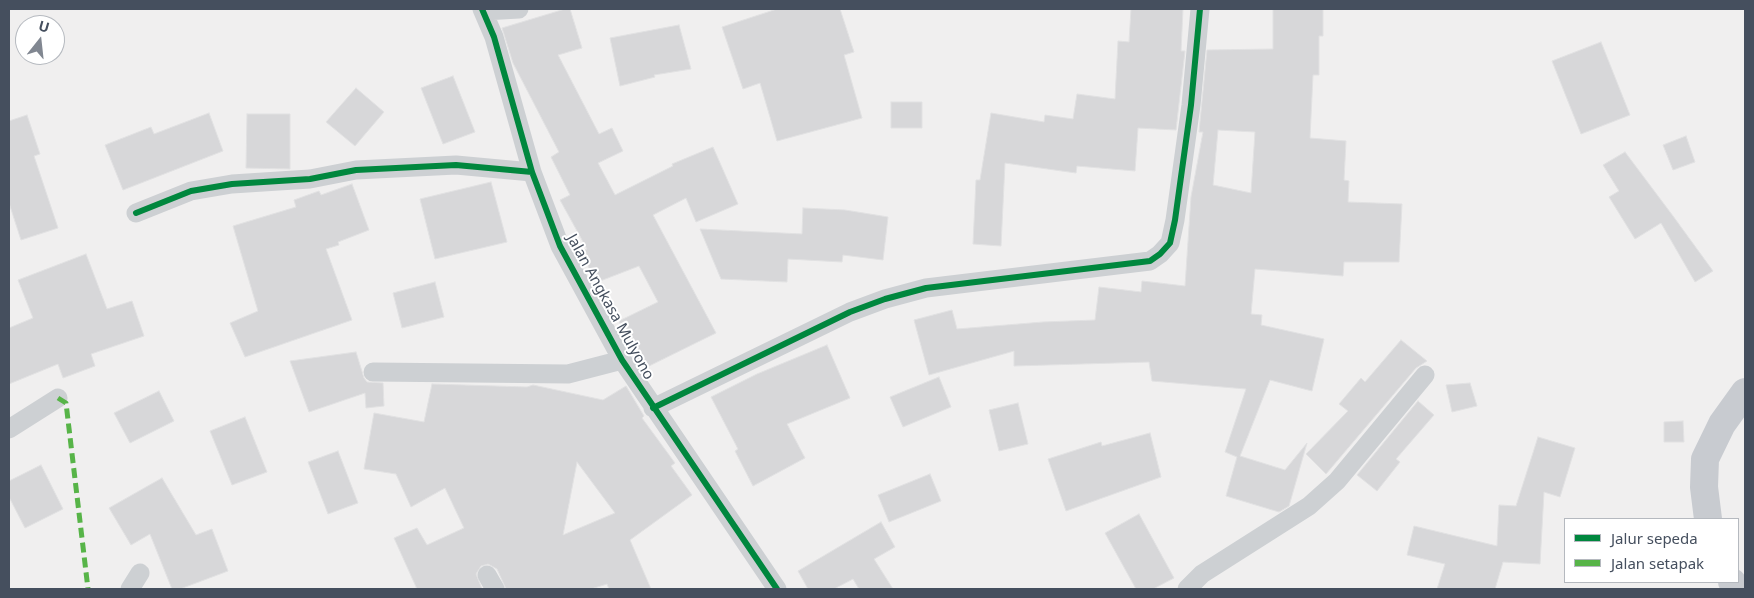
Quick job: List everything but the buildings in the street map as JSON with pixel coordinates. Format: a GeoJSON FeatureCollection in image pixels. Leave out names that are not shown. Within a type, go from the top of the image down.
{"type":"FeatureCollection","features":[{"type":"Feature","properties":{"kind":"main road"},"geometry":{"type":"LineString","coordinates":[[1708,518],[1704,487],[1705,459],[1722,424],[1745,392]]}},
{"type":"Feature","properties":{"kind":"street"},"geometry":{"type":"LineString","coordinates":[[483,10],[519,9]]}},
{"type":"Feature","properties":{"kind":"street"},"geometry":{"type":"LineString","coordinates":[[653,408],[850,312],[885,299],[926,288],[1150,261],[1160,254],[1170,243],[1175,220],[1191,104],[1200,9]]}},
{"type":"Feature","properties":{"kind":"street","name":"Jalan Angkasa Mulyono"},"geometry":{"type":"LineString","coordinates":[[483,10],[494,37],[532,172],[560,246],[622,360],[777,589]]}},
{"type":"Feature","properties":{"kind":"street"},"geometry":{"type":"LineString","coordinates":[[136,213],[191,191],[232,184],[310,179],[356,170],[456,165],[532,172]]}},
{"type":"Feature","properties":{"kind":"street"},"geometry":{"type":"LineString","coordinates":[[373,372],[568,374],[622,360]]}},
{"type":"Feature","properties":{"kind":"street"},"geometry":{"type":"LineString","coordinates":[[1187,589],[1202,574],[1309,506],[1337,481],[1425,374]]}},
{"type":"Feature","properties":{"kind":"street"},"geometry":{"type":"LineString","coordinates":[[9,429],[58,398]]}},
{"type":"Feature","properties":{"kind":"street"},"geometry":{"type":"LineString","coordinates":[[130,589],[140,573]]}},
{"type":"Feature","properties":{"kind":"marked path"},"geometry":{"type":"LineString","coordinates":[[58,398],[66,403],[88,589]]}},
{"type":"Feature","properties":{"kind":"cycle path"},"geometry":{"type":"LineString","coordinates":[[482,9],[494,37],[532,172],[560,246],[622,360],[777,589]]}},
{"type":"Feature","properties":{"kind":"cycle path"},"geometry":{"type":"LineString","coordinates":[[653,408],[850,312],[885,299],[926,288],[1150,261],[1160,254],[1170,243],[1175,220],[1191,105],[1200,9]]}},
{"type":"Feature","properties":{"kind":"cycle path"},"geometry":{"type":"LineString","coordinates":[[136,213],[191,191],[232,184],[310,179],[356,170],[456,165],[532,172]]}}]}
